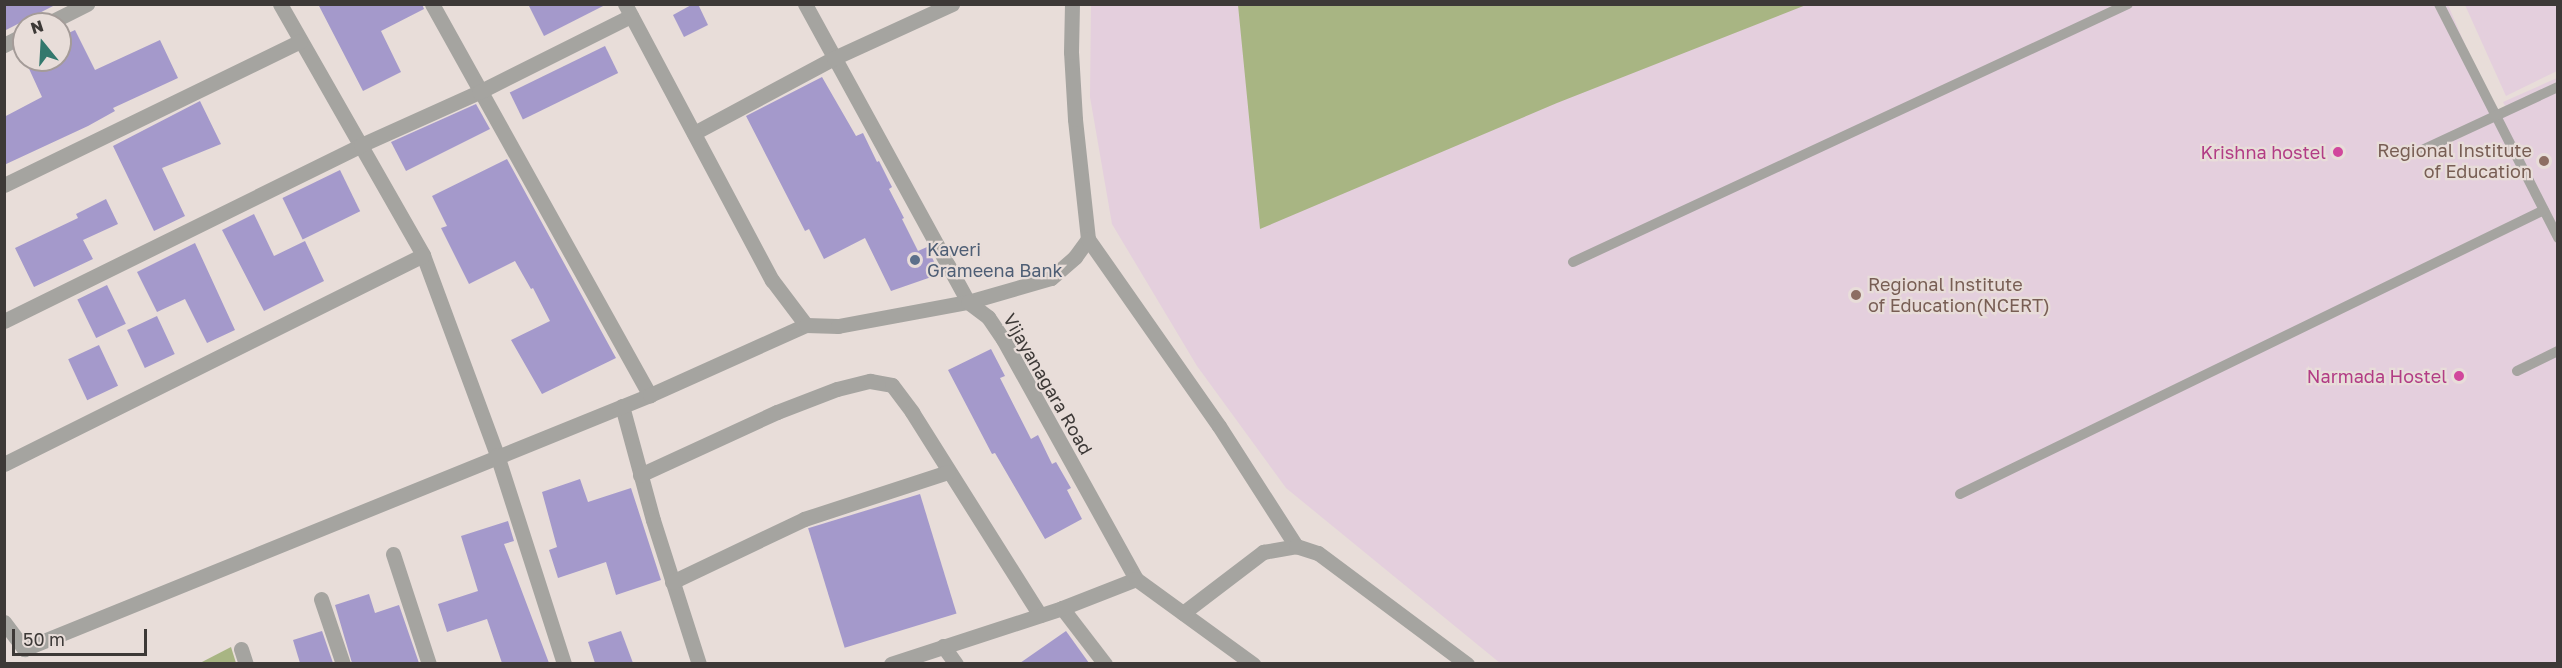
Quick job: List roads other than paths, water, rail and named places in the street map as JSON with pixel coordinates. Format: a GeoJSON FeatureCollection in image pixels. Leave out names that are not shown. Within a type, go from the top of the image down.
{"type":"FeatureCollection","features":[{"type":"Feature","properties":{"kind":"street"},"geometry":{"type":"LineString","coordinates":[[71,12],[87,4]]}},
{"type":"Feature","properties":{"kind":"street"},"geometry":{"type":"LineString","coordinates":[[280,4],[423,255],[497,455],[564,663]]}},
{"type":"Feature","properties":{"kind":"street"},"geometry":{"type":"LineString","coordinates":[[432,4],[479,92],[650,395]]}},
{"type":"Feature","properties":{"kind":"street"},"geometry":{"type":"LineString","coordinates":[[805,4],[968,302]]}},
{"type":"Feature","properties":{"kind":"street"},"geometry":{"type":"LineString","coordinates":[[694,133],[834,58],[952,4]]}},
{"type":"Feature","properties":{"kind":"street"},"geometry":{"type":"LineString","coordinates":[[1072,4],[1071,52],[1075,119],[1088,239],[1219,426],[1296,546]]}},
{"type":"Feature","properties":{"kind":"street"},"geometry":{"type":"LineString","coordinates":[[4,321],[361,145],[479,92],[628,10],[772,280],[806,325]]}},
{"type":"Feature","properties":{"kind":"street"},"geometry":{"type":"LineString","coordinates":[[4,185],[300,41]]}},
{"type":"Feature","properties":{"kind":"street"},"geometry":{"type":"LineString","coordinates":[[4,622],[24,649],[497,455],[650,395],[806,325],[838,326],[968,302],[1051,278],[1075,257],[1088,239]]}},
{"type":"Feature","properties":{"kind":"street"},"geometry":{"type":"LineString","coordinates":[[4,464],[423,255]]}},
{"type":"Feature","properties":{"kind":"street","name":"Vijayanagara Road"},"geometry":{"type":"LineString","coordinates":[[968,302],[988,317],[1003,339],[1137,579],[1254,663]]}},
{"type":"Feature","properties":{"kind":"street"},"geometry":{"type":"LineString","coordinates":[[640,475],[777,412],[837,389],[870,381],[892,385],[912,411],[1040,615]]}},
{"type":"Feature","properties":{"kind":"street"},"geometry":{"type":"LineString","coordinates":[[622,406],[672,582],[699,663]]}},
{"type":"Feature","properties":{"kind":"street"},"geometry":{"type":"LineString","coordinates":[[672,582],[804,519],[948,471]]}},
{"type":"Feature","properties":{"kind":"street"},"geometry":{"type":"LineString","coordinates":[[1183,613],[1263,552],[1296,546],[1318,553],[1467,663]]}},
{"type":"Feature","properties":{"kind":"street"},"geometry":{"type":"LineString","coordinates":[[393,554],[429,663]]}},
{"type":"Feature","properties":{"kind":"street"},"geometry":{"type":"LineString","coordinates":[[891,663],[1062,608],[1137,579]]}},
{"type":"Feature","properties":{"kind":"street"},"geometry":{"type":"LineString","coordinates":[[321,599],[343,663]]}},
{"type":"Feature","properties":{"kind":"street"},"geometry":{"type":"LineString","coordinates":[[1062,608],[1105,663]]}},
{"type":"Feature","properties":{"kind":"street"},"geometry":{"type":"LineString","coordinates":[[943,646],[956,663]]}},
{"type":"Feature","properties":{"kind":"lane"},"geometry":{"type":"LineString","coordinates":[[1573,262],[2104,10],[2128,4]]}},
{"type":"Feature","properties":{"kind":"lane"},"geometry":{"type":"LineString","coordinates":[[2439,4],[2558,238]]}},
{"type":"Feature","properties":{"kind":"lane"},"geometry":{"type":"LineString","coordinates":[[2420,151],[2558,87]]}},
{"type":"Feature","properties":{"kind":"lane"},"geometry":{"type":"LineString","coordinates":[[1960,494],[2544,210]]}},
{"type":"Feature","properties":{"kind":"lane"},"geometry":{"type":"LineString","coordinates":[[2517,371],[2558,351]]}},
{"type":"Feature","properties":{"kind":"place","name":"Krishna hostel"},"geometry":{"type":"Point","coordinates":[2338,152]}},
{"type":"Feature","properties":{"kind":"place","name":"Regional Institute of Education"},"geometry":{"type":"Point","coordinates":[2544,161]}},
{"type":"Feature","properties":{"kind":"place","name":"Kaveri Grameena Bank"},"geometry":{"type":"Point","coordinates":[915,260]}},
{"type":"Feature","properties":{"kind":"place","name":"Regional Institute of Education(NCERT)"},"geometry":{"type":"Point","coordinates":[1856,295]}},
{"type":"Feature","properties":{"kind":"place","name":"Narmada Hostel"},"geometry":{"type":"Point","coordinates":[2459,376]}}]}
